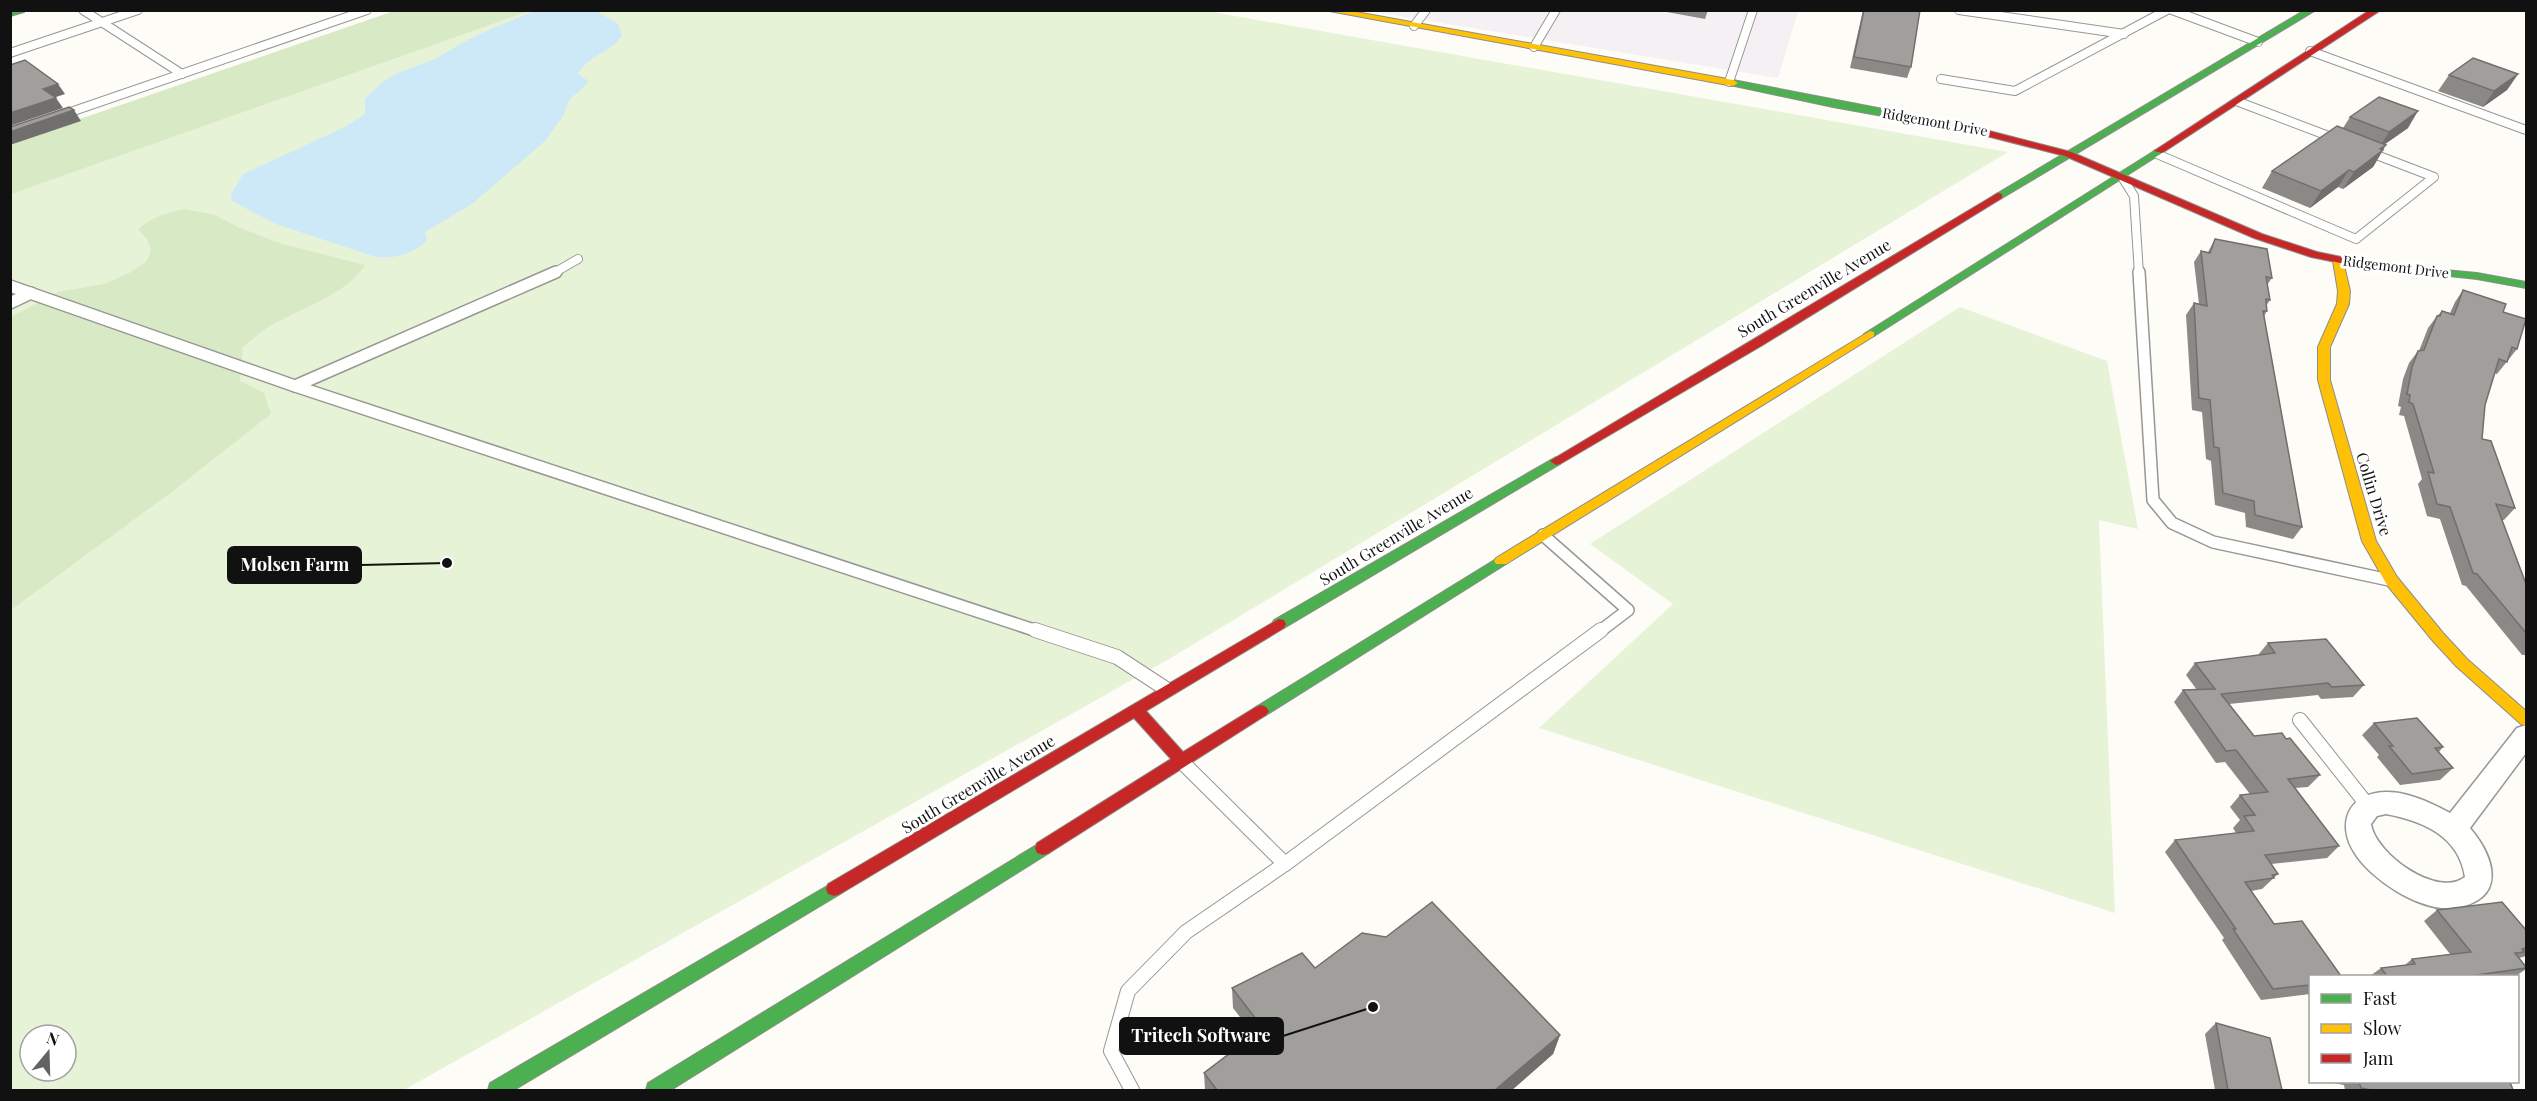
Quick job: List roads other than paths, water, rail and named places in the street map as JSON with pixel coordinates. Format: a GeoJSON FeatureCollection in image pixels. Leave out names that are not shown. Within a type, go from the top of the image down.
{"type":"FeatureCollection","features":[{"type":"Feature","properties":{"kind":"main road"},"geometry":{"type":"LineString","coordinates":[[10,14],[21,10]]}},
{"type":"Feature","properties":{"kind":"main road","name":"Ridgemont Drive"},"geometry":{"type":"LineString","coordinates":[[1328,10],[1729,82],[1833,104],[1989,132],[2068,154],[2258,236],[2338,261],[2380,268],[2476,276],[2526,285]]}},
{"type":"Feature","properties":{"kind":"main road","name":"South Greenville Avenue"},"geometry":{"type":"LineString","coordinates":[[497,1090],[1167,689],[1746,349],[2068,154],[2312,10]]}},
{"type":"Feature","properties":{"kind":"main road"},"geometry":{"type":"LineString","coordinates":[[655,1090],[1542,535],[1808,374],[2157,154],[2239,102],[2295,53],[2377,10]]}},
{"type":"Feature","properties":{"kind":"main road"},"geometry":{"type":"LineString","coordinates":[[2258,42],[2295,53]]}},
{"type":"Feature","properties":{"kind":"main road","name":"Collin Drive"},"geometry":{"type":"LineString","coordinates":[[2338,261],[2344,291],[2343,304],[2324,347],[2324,380],[2369,541],[2392,580],[2417,613],[2462,663],[2526,720]]}},
{"type":"Feature","properties":{"kind":"main road"},"geometry":{"type":"LineString","coordinates":[[1135,709],[1182,761]]}},
{"type":"Feature","properties":{"kind":"street"},"geometry":{"type":"LineString","coordinates":[[2453,829],[2526,735]]}},
{"type":"Feature","properties":{"kind":"street"},"geometry":{"type":"LineString","coordinates":[[2386,803],[2407,806],[2431,815],[2453,829],[2470,846],[2479,864],[2480,880],[2470,891],[2452,895],[2430,892],[2397,878],[2383,868],[2366,850],[2358,832],[2359,817],[2369,807],[2386,803]]}},
{"type":"Feature","properties":{"kind":"lane"},"geometry":{"type":"LineString","coordinates":[[82,10],[182,74]]}},
{"type":"Feature","properties":{"kind":"lane"},"geometry":{"type":"LineString","coordinates":[[10,53],[138,10]]}},
{"type":"Feature","properties":{"kind":"lane"},"geometry":{"type":"LineString","coordinates":[[52,118],[367,10]]}},
{"type":"Feature","properties":{"kind":"lane"},"geometry":{"type":"LineString","coordinates":[[1414,26],[1426,10]]}},
{"type":"Feature","properties":{"kind":"lane"},"geometry":{"type":"LineString","coordinates":[[1534,47],[1556,10]]}},
{"type":"Feature","properties":{"kind":"lane"},"geometry":{"type":"LineString","coordinates":[[1729,82],[1753,10]]}},
{"type":"Feature","properties":{"kind":"lane"},"geometry":{"type":"LineString","coordinates":[[1959,10],[2124,34]]}},
{"type":"Feature","properties":{"kind":"lane"},"geometry":{"type":"LineString","coordinates":[[1941,79],[2015,92],[2169,10],[2258,42]]}},
{"type":"Feature","properties":{"kind":"lane"},"geometry":{"type":"LineString","coordinates":[[2295,53],[2526,130]]}},
{"type":"Feature","properties":{"kind":"lane"},"geometry":{"type":"LineString","coordinates":[[2239,102],[2349,144]]}},
{"type":"Feature","properties":{"kind":"lane"},"geometry":{"type":"LineString","coordinates":[[2157,154],[2356,239],[2434,177],[2360,148]]}},
{"type":"Feature","properties":{"kind":"lane"},"geometry":{"type":"LineString","coordinates":[[2121,176],[2134,196],[2152,500],[2172,524],[2213,542],[2392,580]]}},
{"type":"Feature","properties":{"kind":"lane"},"geometry":{"type":"LineString","coordinates":[[295,386],[569,266],[578,259]]}},
{"type":"Feature","properties":{"kind":"lane"},"geometry":{"type":"LineString","coordinates":[[10,286],[295,386],[1117,657],[1167,689]]}},
{"type":"Feature","properties":{"kind":"lane"},"geometry":{"type":"LineString","coordinates":[[10,303],[31,293]]}},
{"type":"Feature","properties":{"kind":"lane"},"geometry":{"type":"LineString","coordinates":[[1132,1090],[1111,1051],[1128,991],[1186,932],[1285,864],[1628,610],[1542,535]]}},
{"type":"Feature","properties":{"kind":"lane"},"geometry":{"type":"LineString","coordinates":[[2300,720],[2369,807]]}},
{"type":"Feature","properties":{"kind":"lane"},"geometry":{"type":"LineString","coordinates":[[1182,761],[1285,864]]}},
{"type":"Feature","properties":{"kind":"water"},"geometry":{"type":"Polygon","coordinates":[[[534,11],[598,12],[618,24],[622,36],[582,68],[578,74],[588,81],[587,84],[569,100],[563,116],[545,141],[472,204],[425,232],[427,240],[416,249],[397,256],[376,257],[276,224],[232,201],[231,194],[243,174],[343,128],[365,114],[365,99],[380,84],[395,74],[435,59],[475,36],[534,11]]]}},
{"type":"Feature","properties":{"kind":"place","name":"Molsen Farm"},"geometry":{"type":"Point","coordinates":[447,563]}},
{"type":"Feature","properties":{"kind":"place","name":"Tritech Software"},"geometry":{"type":"Point","coordinates":[1373,1007]}}]}
